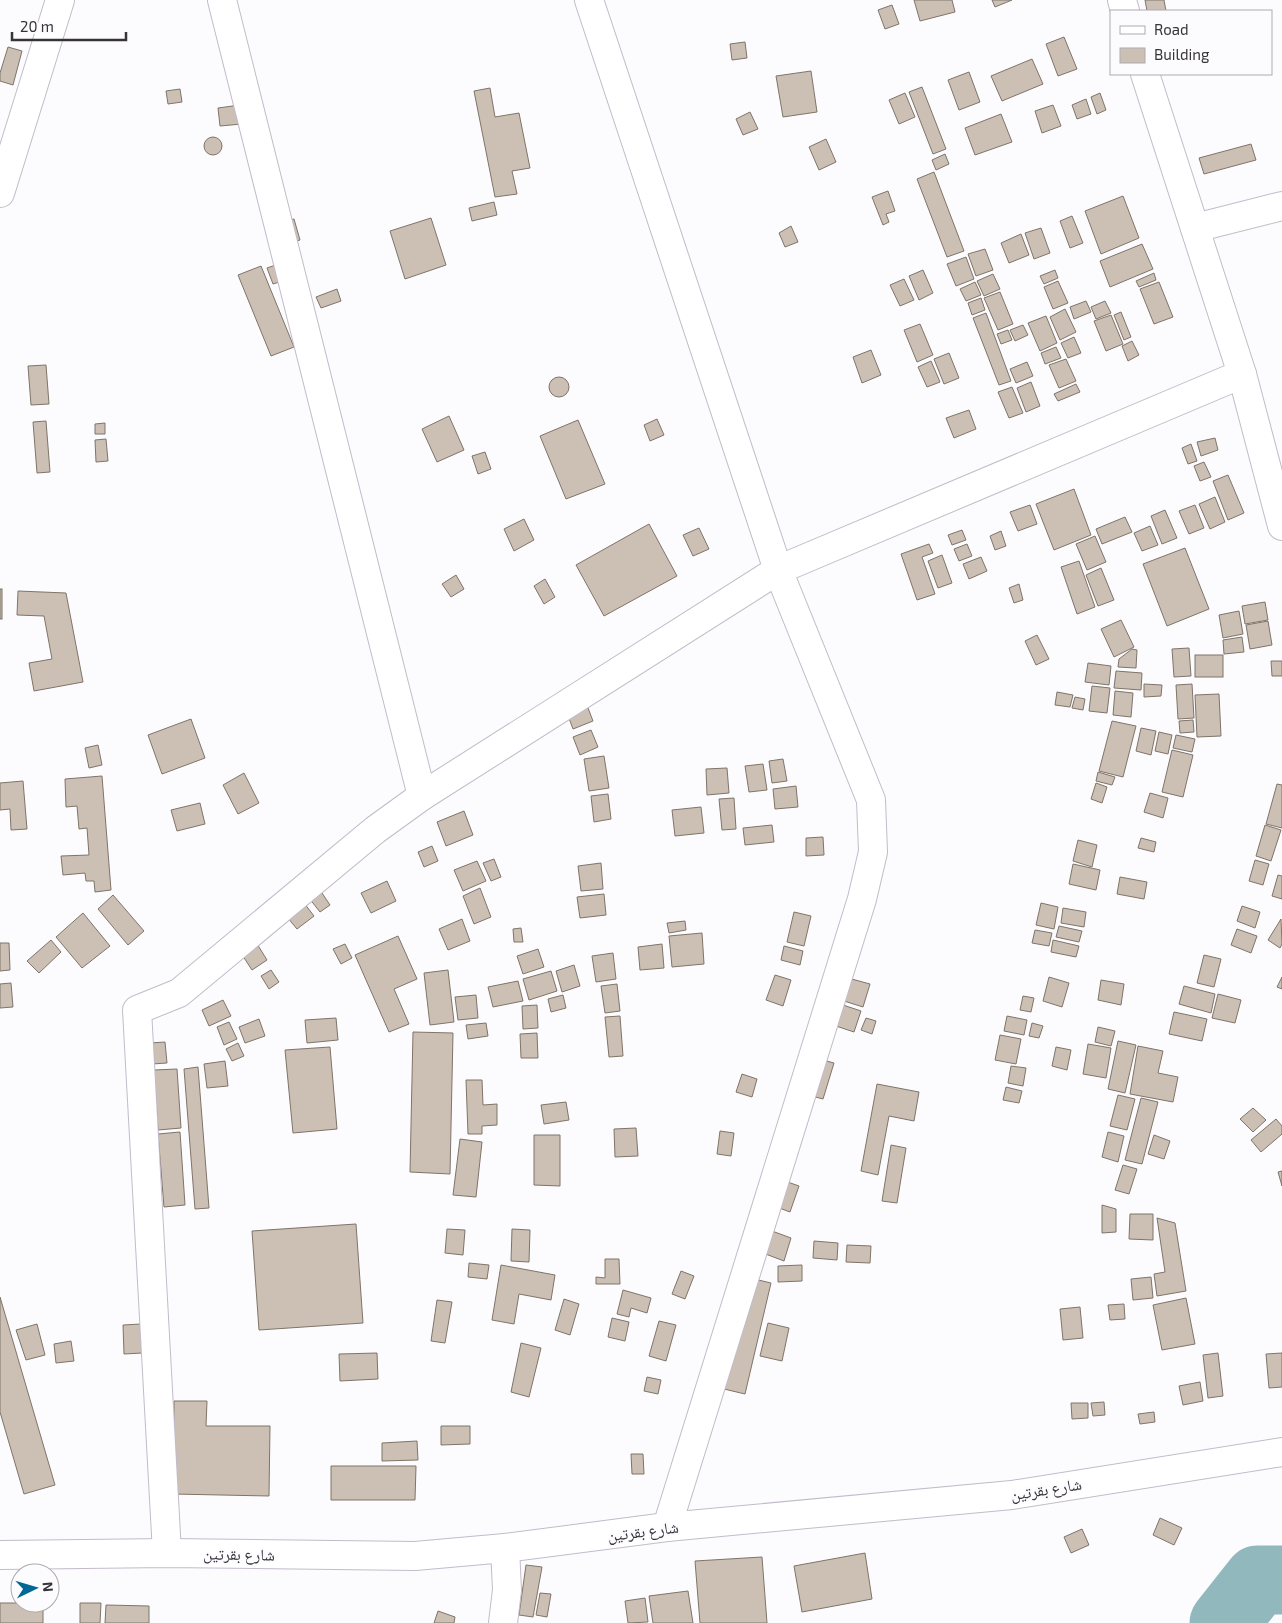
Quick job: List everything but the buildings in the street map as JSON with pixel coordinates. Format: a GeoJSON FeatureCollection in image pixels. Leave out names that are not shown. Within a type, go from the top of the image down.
{"type":"FeatureCollection","features":[{"type":"Feature","properties":{"kind":"street"},"geometry":{"type":"LineString","coordinates":[[0,193],[60,0]]}},
{"type":"Feature","properties":{"kind":"street"},"geometry":{"type":"LineString","coordinates":[[222,0],[422,796]]}},
{"type":"Feature","properties":{"kind":"street"},"geometry":{"type":"LineString","coordinates":[[589,0],[778,570],[871,800],[873,852],[862,899],[667,1527]]}},
{"type":"Feature","properties":{"kind":"street"},"geometry":{"type":"LineString","coordinates":[[1145,75],[1242,374],[1282,526]]}},
{"type":"Feature","properties":{"kind":"street"},"geometry":{"type":"LineString","coordinates":[[1194,228],[1282,206]]}},
{"type":"Feature","properties":{"kind":"street"},"geometry":{"type":"LineString","coordinates":[[167,1553],[137,1010],[179,993],[375,830],[422,796],[778,570],[1242,374]]}},
{"type":"Feature","properties":{"kind":"street","name":"شارع بقرتين"},"geometry":{"type":"LineString","coordinates":[[0,1555],[167,1553],[415,1556],[504,1548],[667,1527],[1012,1495],[1282,1452]]}},
{"type":"Feature","properties":{"kind":"street"},"geometry":{"type":"LineString","coordinates":[[503,1623],[507,1590],[504,1548]]}},
{"type":"Feature","properties":{"kind":"waterway"},"geometry":{"type":"LineString","coordinates":[[1224,1623],[1258,1580],[1282,1580]]}}]}
